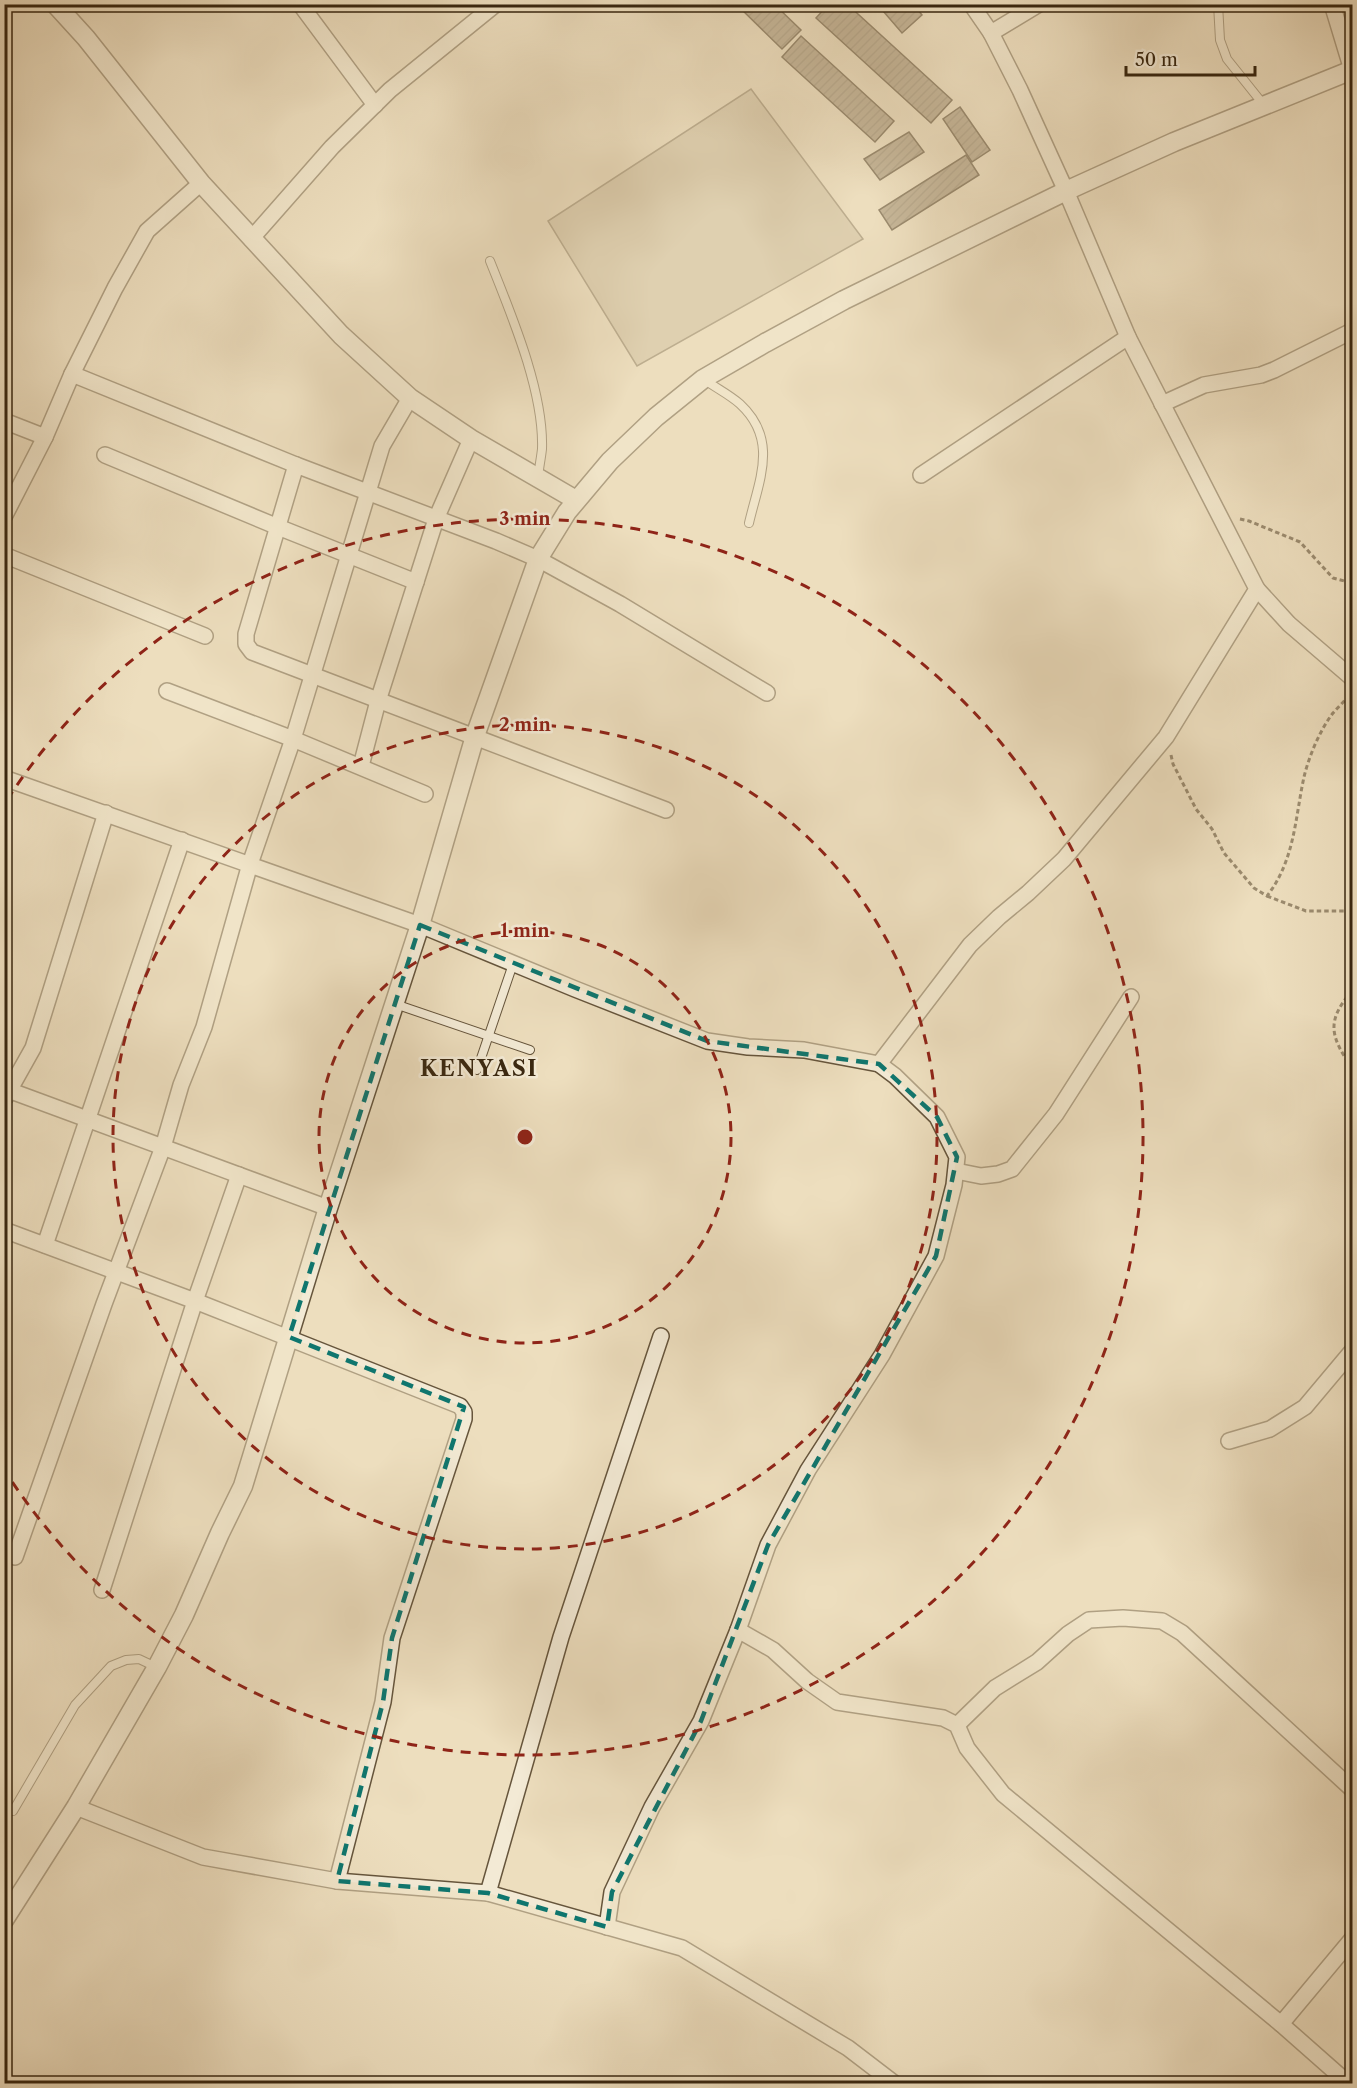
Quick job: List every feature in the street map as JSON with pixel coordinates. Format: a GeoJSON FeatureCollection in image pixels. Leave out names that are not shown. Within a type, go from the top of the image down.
{"type":"FeatureCollection","features":[{"type":"Feature","properties":{"kind":"street"},"geometry":{"type":"LineString","coordinates":[[55,4],[86,38],[201,183],[341,335],[410,398],[471,439],[576,500]]}},
{"type":"Feature","properties":{"kind":"street"},"geometry":{"type":"LineString","coordinates":[[300,4],[375,105]]}},
{"type":"Feature","properties":{"kind":"street"},"geometry":{"type":"LineString","coordinates":[[251,239],[332,147],[390,90],[496,4]]}},
{"type":"Feature","properties":{"kind":"street"},"geometry":{"type":"LineString","coordinates":[[971,4],[991,33],[1020,90],[1128,337],[1257,589],[1289,624],[1353,678]]}},
{"type":"Feature","properties":{"kind":"street"},"geometry":{"type":"LineString","coordinates":[[991,33],[1039,4]]}},
{"type":"Feature","properties":{"kind":"street"},"geometry":{"type":"LineString","coordinates":[[4,1920],[76,1807],[157,1667],[184,1615],[243,1486],[328,1208],[420,925],[475,736],[538,559],[576,500],[610,461],[656,417],[703,379],[844,300],[1066,191],[1174,142],[1352,70],[1332,4]]}},
{"type":"Feature","properties":{"kind":"street"},"geometry":{"type":"LineString","coordinates":[[4,517],[45,437],[72,375],[115,288],[147,231],[201,183]]}},
{"type":"Feature","properties":{"kind":"street"},"geometry":{"type":"LineString","coordinates":[[1162,404],[1204,385],[1261,375],[1353,331]]}},
{"type":"Feature","properties":{"kind":"street"},"geometry":{"type":"LineString","coordinates":[[921,475],[1128,337]]}},
{"type":"Feature","properties":{"kind":"street"},"geometry":{"type":"LineString","coordinates":[[72,375],[538,559],[620,604],[767,693]]}},
{"type":"Feature","properties":{"kind":"street"},"geometry":{"type":"LineString","coordinates":[[15,1557],[163,1147],[181,1085],[204,1027],[250,864],[313,676],[382,446],[410,398]]}},
{"type":"Feature","properties":{"kind":"street"},"geometry":{"type":"LineString","coordinates":[[4,421],[45,437]]}},
{"type":"Feature","properties":{"kind":"street"},"geometry":{"type":"LineString","coordinates":[[361,766],[378,701],[436,519],[471,439]]}},
{"type":"Feature","properties":{"kind":"street"},"geometry":{"type":"LineString","coordinates":[[105,454],[416,582]]}},
{"type":"Feature","properties":{"kind":"street"},"geometry":{"type":"LineString","coordinates":[[296,465],[246,634],[246,644],[252,652],[666,810]]}},
{"type":"Feature","properties":{"kind":"street"},"geometry":{"type":"LineString","coordinates":[[4,555],[205,636]]}},
{"type":"Feature","properties":{"kind":"street"},"geometry":{"type":"LineString","coordinates":[[879,1064],[970,945],[1064,859],[1166,737],[1257,589]]}},
{"type":"Feature","properties":{"kind":"street"},"geometry":{"type":"LineString","coordinates":[[167,691],[361,766],[425,794]]}},
{"type":"Feature","properties":{"kind":"street"},"geometry":{"type":"LineString","coordinates":[[4,778],[420,925],[707,1041],[748,1047],[804,1050],[879,1064],[895,1076],[936,1117],[957,1157],[954,1185],[936,1256],[882,1355],[808,1470],[768,1545],[738,1630],[701,1721],[652,1807],[612,1892],[607,1927]]}},
{"type":"Feature","properties":{"kind":"street"},"geometry":{"type":"LineString","coordinates":[[106,813],[33,1048],[8,1095],[88,1120],[328,1208]]}},
{"type":"Feature","properties":{"kind":"street"},"geometry":{"type":"LineString","coordinates":[[45,1245],[182,840]]}},
{"type":"Feature","properties":{"kind":"street"},"geometry":{"type":"LineString","coordinates":[[956,1171],[981,1176],[1012,1169],[1056,1114],[1131,997]]}},
{"type":"Feature","properties":{"kind":"street"},"geometry":{"type":"LineString","coordinates":[[102,1590],[195,1301],[239,1175]]}},
{"type":"Feature","properties":{"kind":"street"},"geometry":{"type":"LineString","coordinates":[[4,1230],[289,1337],[460,1406],[464,1412],[464,1419],[392,1638],[383,1702],[337,1881]]}},
{"type":"Feature","properties":{"kind":"street"},"geometry":{"type":"LineString","coordinates":[[488,1893],[561,1637],[661,1336]]}},
{"type":"Feature","properties":{"kind":"street"},"geometry":{"type":"LineString","coordinates":[[1229,1441],[1270,1429],[1305,1407],[1353,1351]]}},
{"type":"Feature","properties":{"kind":"street"},"geometry":{"type":"LineString","coordinates":[[957,1725],[995,1688],[1037,1662],[1089,1620],[1123,1618],[1162,1621],[1182,1633],[1353,1790]]}},
{"type":"Feature","properties":{"kind":"street"},"geometry":{"type":"LineString","coordinates":[[738,1630],[773,1650],[807,1681],[837,1702],[943,1718],[957,1725],[967,1748],[1003,1794],[1349,2084]]}},
{"type":"Feature","properties":{"kind":"street"},"geometry":{"type":"LineString","coordinates":[[76,1807],[203,1857],[337,1881],[488,1893],[682,1948],[848,2048],[895,2084]]}},
{"type":"Feature","properties":{"kind":"street"},"geometry":{"type":"LineString","coordinates":[[1281,2025],[1353,1939]]}},
{"type":"Feature","properties":{"kind":"lane"},"geometry":{"type":"LineString","coordinates":[[1218,4],[1220,40],[1227,59],[1264,106]]}},
{"type":"Feature","properties":{"kind":"lane"},"geometry":{"type":"LineString","coordinates":[[490,261],[512,316],[537,398],[542,447],[538,477]]}},
{"type":"Feature","properties":{"kind":"lane"},"geometry":{"type":"LineString","coordinates":[[703,379],[740,404],[759,429],[765,457],[749,523]]}},
{"type":"Feature","properties":{"kind":"lane"},"geometry":{"type":"LineString","coordinates":[[477,1070],[513,964]]}},
{"type":"Feature","properties":{"kind":"lane"},"geometry":{"type":"LineString","coordinates":[[395,1004],[530,1050]]}},
{"type":"Feature","properties":{"kind":"lane"},"geometry":{"type":"LineString","coordinates":[[13,1811],[75,1705],[111,1666],[126,1660],[139,1659],[157,1667]]}},
{"type":"Feature","properties":{"kind":"path"},"geometry":{"type":"LineString","coordinates":[[1220,516],[1249,521],[1300,542],[1333,578],[1353,583]]}},
{"type":"Feature","properties":{"kind":"path"},"geometry":{"type":"LineString","coordinates":[[1268,896],[1276,885],[1291,850],[1304,777],[1318,738],[1332,714],[1353,690]]}},
{"type":"Feature","properties":{"kind":"path"},"geometry":{"type":"LineString","coordinates":[[1166,737],[1173,764],[1196,809],[1212,829],[1224,853],[1254,888],[1306,911],[1353,911]]}},
{"type":"Feature","properties":{"kind":"path"},"geometry":{"type":"LineString","coordinates":[[1353,991],[1338,1007],[1333,1031],[1342,1053],[1353,1068]]}},
{"type":"Feature","properties":{"kind":"highlighted area"},"geometry":{"type":"Polygon","coordinates":[[[420,925],[707,1041],[879,1064],[937,1117],[957,1157],[936,1256],[768,1545],[701,1721],[612,1892],[607,1927],[488,1893],[337,1881],[383,1702],[392,1638],[464,1407],[289,1337],[420,925]]]}},
{"type":"Feature","properties":{"kind":"shaded area"},"geometry":{"type":"Polygon","coordinates":[[[751,89],[863,239],[637,366],[548,221],[751,89]]]}},
{"type":"Feature","properties":{"kind":"building"},"geometry":{"type":"Polygon","coordinates":[[[736,4],[774,4],[801,30],[782,49],[736,4]]]}},
{"type":"Feature","properties":{"kind":"building"},"geometry":{"type":"Polygon","coordinates":[[[829,4],[847,4],[952,100],[931,123],[816,18],[829,4]]]}},
{"type":"Feature","properties":{"kind":"building"},"geometry":{"type":"Polygon","coordinates":[[[877,4],[913,4],[922,15],[902,33],[877,4]]]}},
{"type":"Feature","properties":{"kind":"building"},"geometry":{"type":"Polygon","coordinates":[[[801,36],[894,121],[875,142],[782,57],[801,36]]]}},
{"type":"Feature","properties":{"kind":"building"},"geometry":{"type":"Polygon","coordinates":[[[960,107],[990,150],[972,162],[943,119],[960,107]]]}},
{"type":"Feature","properties":{"kind":"building"},"geometry":{"type":"Polygon","coordinates":[[[909,132],[924,152],[880,180],[864,159],[909,132]]]}},
{"type":"Feature","properties":{"kind":"building"},"geometry":{"type":"Polygon","coordinates":[[[966,155],[979,175],[892,230],[879,210],[966,155]]]}},
{"type":"Feature","properties":{"kind":"district","name":"KENYASI"},"geometry":{"type":"Point","coordinates":[479,1068]}}]}
